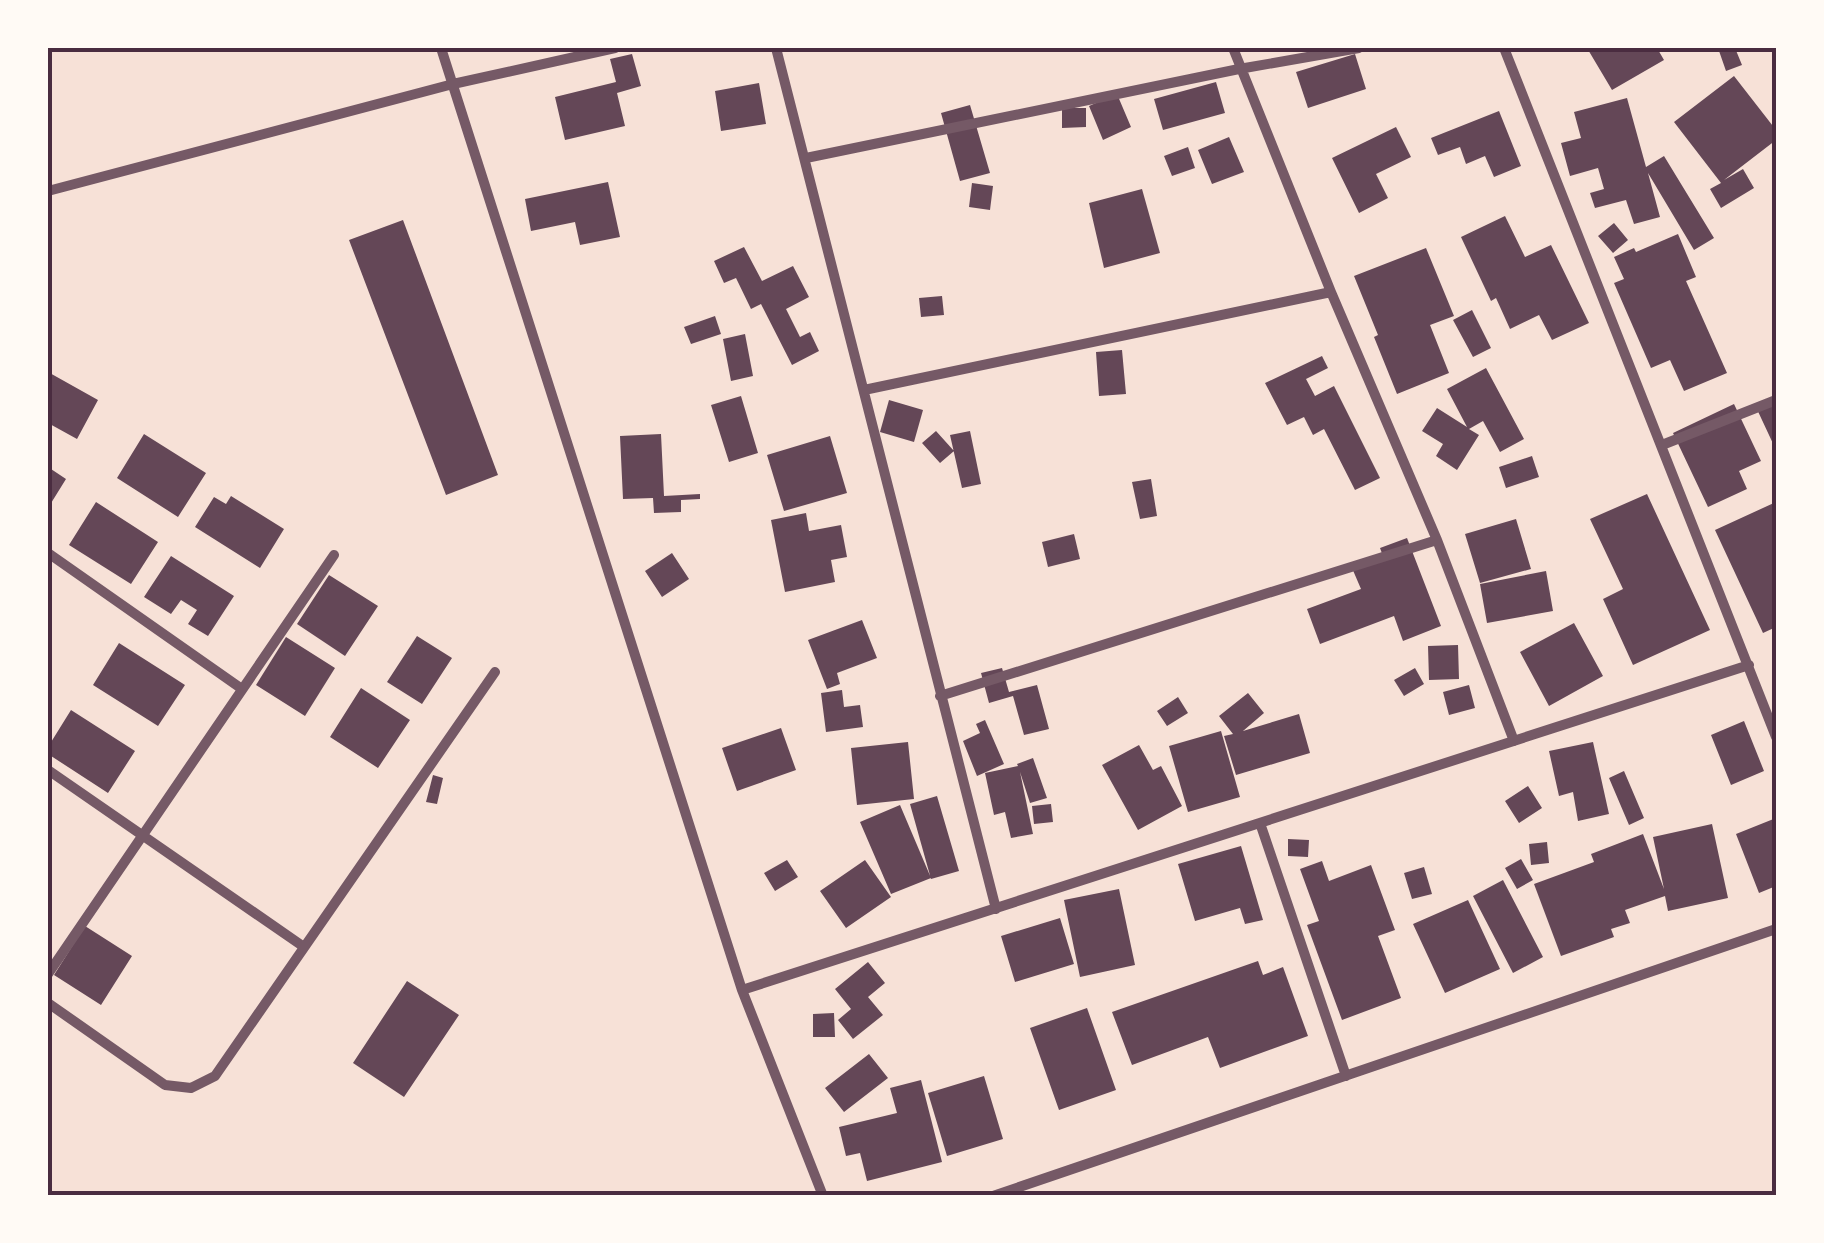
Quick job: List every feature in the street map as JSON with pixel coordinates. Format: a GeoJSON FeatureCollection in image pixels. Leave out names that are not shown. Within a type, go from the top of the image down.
{"type":"FeatureCollection","features":[{"type":"Feature","properties":{"kind":"street"},"geometry":{"type":"LineString","coordinates":[[441,48],[742,990],[823,1196]]}},
{"type":"Feature","properties":{"kind":"street"},"geometry":{"type":"LineString","coordinates":[[48,192],[453,84],[615,48]]}},
{"type":"Feature","properties":{"kind":"street"},"geometry":{"type":"LineString","coordinates":[[776,48],[996,908]]}},
{"type":"Feature","properties":{"kind":"street"},"geometry":{"type":"LineString","coordinates":[[1233,48],[1437,540],[1514,741]]}},
{"type":"Feature","properties":{"kind":"street"},"geometry":{"type":"LineString","coordinates":[[806,158],[1359,48]]}},
{"type":"Feature","properties":{"kind":"street"},"geometry":{"type":"LineString","coordinates":[[1504,48],[1776,738]]}},
{"type":"Feature","properties":{"kind":"street"},"geometry":{"type":"LineString","coordinates":[[864,390],[1331,292]]}},
{"type":"Feature","properties":{"kind":"street"},"geometry":{"type":"LineString","coordinates":[[1662,445],[1776,400]]}},
{"type":"Feature","properties":{"kind":"street"},"geometry":{"type":"LineString","coordinates":[[940,696],[1437,540]]}},
{"type":"Feature","properties":{"kind":"street"},"geometry":{"type":"LineString","coordinates":[[48,553],[242,690]]}},
{"type":"Feature","properties":{"kind":"street"},"geometry":{"type":"LineString","coordinates":[[48,974],[334,555]]}},
{"type":"Feature","properties":{"kind":"street"},"geometry":{"type":"LineString","coordinates":[[742,990],[1749,666]]}},
{"type":"Feature","properties":{"kind":"street"},"geometry":{"type":"LineString","coordinates":[[48,1003],[165,1085],[191,1088],[215,1076],[495,672]]}},
{"type":"Feature","properties":{"kind":"street"},"geometry":{"type":"LineString","coordinates":[[48,770],[304,946]]}},
{"type":"Feature","properties":{"kind":"street"},"geometry":{"type":"LineString","coordinates":[[1260,823],[1346,1076]]}},
{"type":"Feature","properties":{"kind":"street"},"geometry":{"type":"LineString","coordinates":[[993,1196],[1776,928]]}},
{"type":"Feature","properties":{"kind":"building"},"geometry":{"type":"Polygon","coordinates":[[[1587,48],[1657,48],[1664,60],[1612,90],[1587,48]]]}},
{"type":"Feature","properties":{"kind":"building"},"geometry":{"type":"Polygon","coordinates":[[[1718,48],[1735,48],[1742,65],[1726,71],[1718,48]]]}},
{"type":"Feature","properties":{"kind":"building"},"geometry":{"type":"Polygon","coordinates":[[[632,54],[641,86],[617,93],[625,126],[565,140],[555,97],[616,82],[610,59],[632,54]]]}},
{"type":"Feature","properties":{"kind":"building"},"geometry":{"type":"Polygon","coordinates":[[[1355,54],[1366,89],[1308,108],[1296,72],[1355,54]]]}},
{"type":"Feature","properties":{"kind":"building"},"geometry":{"type":"Polygon","coordinates":[[[1734,76],[1776,130],[1776,140],[1724,180],[1743,169],[1754,188],[1721,208],[1710,189],[1721,183],[1674,122],[1734,76]]]}},
{"type":"Feature","properties":{"kind":"building"},"geometry":{"type":"Polygon","coordinates":[[[1216,82],[1225,113],[1163,130],[1154,99],[1216,82]]]}},
{"type":"Feature","properties":{"kind":"building"},"geometry":{"type":"Polygon","coordinates":[[[759,83],[766,124],[721,131],[715,91],[759,83]]]}},
{"type":"Feature","properties":{"kind":"building"},"geometry":{"type":"Polygon","coordinates":[[[1117,94],[1131,127],[1103,140],[1089,106],[1117,94]]]}},
{"type":"Feature","properties":{"kind":"building"},"geometry":{"type":"Polygon","coordinates":[[[1627,98],[1646,167],[1664,156],[1714,238],[1694,250],[1648,173],[1660,217],[1634,224],[1626,200],[1595,208],[1590,193],[1604,189],[1598,168],[1570,176],[1561,143],[1581,138],[1574,112],[1627,98]]]}},
{"type":"Feature","properties":{"kind":"building"},"geometry":{"type":"Polygon","coordinates":[[[970,105],[990,173],[960,181],[941,113],[970,105]]]}},
{"type":"Feature","properties":{"kind":"building"},"geometry":{"type":"Polygon","coordinates":[[[1062,108],[1086,108],[1086,127],[1062,128],[1062,108]]]}},
{"type":"Feature","properties":{"kind":"building"},"geometry":{"type":"Polygon","coordinates":[[[1499,111],[1521,166],[1494,177],[1485,156],[1466,164],[1460,147],[1438,155],[1431,138],[1499,111]]]}},
{"type":"Feature","properties":{"kind":"building"},"geometry":{"type":"Polygon","coordinates":[[[1396,127],[1411,157],[1376,174],[1388,198],[1359,213],[1332,158],[1396,127]]]}},
{"type":"Feature","properties":{"kind":"building"},"geometry":{"type":"Polygon","coordinates":[[[1229,137],[1244,172],[1212,184],[1198,150],[1229,137]]]}},
{"type":"Feature","properties":{"kind":"building"},"geometry":{"type":"Polygon","coordinates":[[[1188,147],[1195,168],[1172,176],[1164,156],[1188,147]]]}},
{"type":"Feature","properties":{"kind":"building"},"geometry":{"type":"Polygon","coordinates":[[[608,182],[620,237],[580,245],[575,222],[531,231],[525,199],[608,182]]]}},
{"type":"Feature","properties":{"kind":"building"},"geometry":{"type":"Polygon","coordinates":[[[972,183],[993,186],[990,210],[969,207],[972,183]]]}},
{"type":"Feature","properties":{"kind":"building"},"geometry":{"type":"Polygon","coordinates":[[[1142,189],[1160,253],[1104,268],[1089,203],[1142,189]]]}},
{"type":"Feature","properties":{"kind":"building"},"geometry":{"type":"Polygon","coordinates":[[[1505,216],[1525,257],[1551,245],[1589,323],[1552,340],[1539,315],[1510,329],[1496,298],[1491,301],[1461,237],[1505,216]]]}},
{"type":"Feature","properties":{"kind":"building"},"geometry":{"type":"Polygon","coordinates":[[[403,220],[498,475],[446,495],[349,240],[403,220]]]}},
{"type":"Feature","properties":{"kind":"building"},"geometry":{"type":"Polygon","coordinates":[[[1614,223],[1628,240],[1613,253],[1598,236],[1614,223]]]}},
{"type":"Feature","properties":{"kind":"building"},"geometry":{"type":"Polygon","coordinates":[[[1678,234],[1696,277],[1686,281],[1727,373],[1684,391],[1670,360],[1651,368],[1614,283],[1624,279],[1614,257],[1678,234]]]}},
{"type":"Feature","properties":{"kind":"building"},"geometry":{"type":"Polygon","coordinates":[[[744,247],[762,281],[793,266],[809,297],[786,309],[800,337],[810,332],[819,351],[792,365],[761,304],[751,309],[736,278],[724,283],[714,261],[744,247]]]}},
{"type":"Feature","properties":{"kind":"building"},"geometry":{"type":"Polygon","coordinates":[[[1426,248],[1454,316],[1430,325],[1449,373],[1397,394],[1354,276],[1426,248]]]}},
{"type":"Feature","properties":{"kind":"building"},"geometry":{"type":"Polygon","coordinates":[[[942,296],[944,315],[921,317],[919,298],[942,296]]]}},
{"type":"Feature","properties":{"kind":"building"},"geometry":{"type":"Polygon","coordinates":[[[1472,310],[1491,348],[1473,357],[1453,320],[1472,310]]]}},
{"type":"Feature","properties":{"kind":"building"},"geometry":{"type":"Polygon","coordinates":[[[715,316],[721,334],[691,344],[684,327],[715,316]]]}},
{"type":"Feature","properties":{"kind":"building"},"geometry":{"type":"Polygon","coordinates":[[[745,334],[753,376],[731,381],[723,339],[745,334]]]}},
{"type":"Feature","properties":{"kind":"building"},"geometry":{"type":"Polygon","coordinates":[[[1122,350],[1126,394],[1099,396],[1096,352],[1122,350]]]}},
{"type":"Feature","properties":{"kind":"building"},"geometry":{"type":"Polygon","coordinates":[[[1322,356],[1328,368],[1306,379],[1315,396],[1334,386],[1380,478],[1355,490],[1324,429],[1313,435],[1304,417],[1287,425],[1265,383],[1322,356]]]}},
{"type":"Feature","properties":{"kind":"building"},"geometry":{"type":"Polygon","coordinates":[[[1486,368],[1524,439],[1500,452],[1483,421],[1469,429],[1479,435],[1457,470],[1436,456],[1443,444],[1422,431],[1437,408],[1467,427],[1447,389],[1486,368]]]}},
{"type":"Feature","properties":{"kind":"building"},"geometry":{"type":"Polygon","coordinates":[[[48,372],[98,400],[77,439],[48,423],[48,372]]]}},
{"type":"Feature","properties":{"kind":"building"},"geometry":{"type":"Polygon","coordinates":[[[1776,395],[1776,450],[1755,405],[1776,395]]]}},
{"type":"Feature","properties":{"kind":"building"},"geometry":{"type":"Polygon","coordinates":[[[741,396],[758,453],[729,462],[711,405],[741,396]]]}},
{"type":"Feature","properties":{"kind":"building"},"geometry":{"type":"Polygon","coordinates":[[[889,400],[923,410],[914,442],[880,432],[889,400]]]}},
{"type":"Feature","properties":{"kind":"building"},"geometry":{"type":"Polygon","coordinates":[[[1734,404],[1761,461],[1739,471],[1747,489],[1708,507],[1673,433],[1734,404]]]}},
{"type":"Feature","properties":{"kind":"building"},"geometry":{"type":"Polygon","coordinates":[[[936,431],[954,451],[940,463],[922,443],[936,431]]]}},
{"type":"Feature","properties":{"kind":"building"},"geometry":{"type":"Polygon","coordinates":[[[970,431],[981,484],[962,488],[950,435],[970,431]]]}},
{"type":"Feature","properties":{"kind":"building"},"geometry":{"type":"Polygon","coordinates":[[[144,434],[206,473],[178,517],[117,478],[144,434]]]}},
{"type":"Feature","properties":{"kind":"building"},"geometry":{"type":"Polygon","coordinates":[[[661,434],[664,496],[700,494],[700,499],[681,500],[681,512],[654,513],[653,498],[623,499],[620,436],[661,434]]]}},
{"type":"Feature","properties":{"kind":"building"},"geometry":{"type":"Polygon","coordinates":[[[830,436],[847,493],[784,511],[767,455],[830,436]]]}},
{"type":"Feature","properties":{"kind":"building"},"geometry":{"type":"Polygon","coordinates":[[[1532,456],[1539,477],[1506,488],[1499,467],[1532,456]]]}},
{"type":"Feature","properties":{"kind":"building"},"geometry":{"type":"Polygon","coordinates":[[[48,467],[66,479],[48,508],[48,467]]]}},
{"type":"Feature","properties":{"kind":"building"},"geometry":{"type":"Polygon","coordinates":[[[1151,479],[1157,516],[1140,519],[1132,482],[1151,479]]]}},
{"type":"Feature","properties":{"kind":"building"},"geometry":{"type":"Polygon","coordinates":[[[1647,494],[1710,630],[1633,665],[1603,599],[1623,589],[1590,519],[1647,494]]]}},
{"type":"Feature","properties":{"kind":"building"},"geometry":{"type":"Polygon","coordinates":[[[231,496],[284,529],[260,568],[195,527],[214,497],[226,504],[231,496]]]}},
{"type":"Feature","properties":{"kind":"building"},"geometry":{"type":"Polygon","coordinates":[[[96,502],[158,542],[131,584],[69,545],[96,502]]]}},
{"type":"Feature","properties":{"kind":"building"},"geometry":{"type":"Polygon","coordinates":[[[1776,502],[1776,627],[1763,633],[1715,530],[1776,502]]]}},
{"type":"Feature","properties":{"kind":"building"},"geometry":{"type":"Polygon","coordinates":[[[806,513],[809,531],[841,525],[847,557],[831,560],[835,582],[785,592],[771,520],[806,513]]]}},
{"type":"Feature","properties":{"kind":"building"},"geometry":{"type":"Polygon","coordinates":[[[1516,519],[1531,569],[1480,583],[1465,534],[1516,519]]]}},
{"type":"Feature","properties":{"kind":"building"},"geometry":{"type":"Polygon","coordinates":[[[1074,534],[1080,559],[1048,567],[1042,542],[1074,534]]]}},
{"type":"Feature","properties":{"kind":"building"},"geometry":{"type":"Polygon","coordinates":[[[1407,538],[1441,626],[1403,641],[1394,616],[1320,644],[1307,609],[1361,589],[1352,568],[1383,556],[1380,548],[1407,538]]]}},
{"type":"Feature","properties":{"kind":"building"},"geometry":{"type":"Polygon","coordinates":[[[672,553],[689,579],[662,597],[645,571],[672,553]]]}},
{"type":"Feature","properties":{"kind":"building"},"geometry":{"type":"Polygon","coordinates":[[[171,556],[234,596],[208,636],[188,624],[197,610],[181,600],[171,614],[144,597],[171,556]]]}},
{"type":"Feature","properties":{"kind":"building"},"geometry":{"type":"Polygon","coordinates":[[[1546,571],[1553,611],[1487,623],[1480,584],[1546,571]]]}},
{"type":"Feature","properties":{"kind":"building"},"geometry":{"type":"Polygon","coordinates":[[[329,575],[378,606],[345,656],[297,624],[329,575]]]}},
{"type":"Feature","properties":{"kind":"building"},"geometry":{"type":"Polygon","coordinates":[[[862,620],[877,658],[837,673],[840,684],[827,689],[808,640],[862,620]]]}},
{"type":"Feature","properties":{"kind":"building"},"geometry":{"type":"Polygon","coordinates":[[[1574,623],[1603,676],[1549,706],[1520,652],[1574,623]]]}},
{"type":"Feature","properties":{"kind":"building"},"geometry":{"type":"Polygon","coordinates":[[[417,636],[452,658],[422,704],[387,682],[417,636]]]}},
{"type":"Feature","properties":{"kind":"building"},"geometry":{"type":"Polygon","coordinates":[[[286,637],[335,668],[305,716],[256,685],[286,637]]]}},
{"type":"Feature","properties":{"kind":"building"},"geometry":{"type":"Polygon","coordinates":[[[119,643],[185,685],[158,726],[93,685],[119,643]]]}},
{"type":"Feature","properties":{"kind":"building"},"geometry":{"type":"Polygon","coordinates":[[[1458,645],[1459,679],[1429,680],[1428,646],[1458,645]]]}},
{"type":"Feature","properties":{"kind":"building"},"geometry":{"type":"Polygon","coordinates":[[[1002,668],[1009,692],[1037,685],[1049,729],[1024,735],[1013,696],[989,703],[981,673],[1002,668]]]}},
{"type":"Feature","properties":{"kind":"building"},"geometry":{"type":"Polygon","coordinates":[[[1415,668],[1424,684],[1404,696],[1394,680],[1415,668]]]}},
{"type":"Feature","properties":{"kind":"building"},"geometry":{"type":"Polygon","coordinates":[[[1469,685],[1475,708],[1449,715],[1443,692],[1469,685]]]}},
{"type":"Feature","properties":{"kind":"building"},"geometry":{"type":"Polygon","coordinates":[[[361,688],[410,720],[378,768],[330,737],[361,688]]]}},
{"type":"Feature","properties":{"kind":"building"},"geometry":{"type":"Polygon","coordinates":[[[842,690],[844,707],[860,705],[863,727],[826,732],[821,693],[842,690]]]}},
{"type":"Feature","properties":{"kind":"building"},"geometry":{"type":"Polygon","coordinates":[[[1248,693],[1264,713],[1243,731],[1299,714],[1310,753],[1236,775],[1224,736],[1233,734],[1219,716],[1248,693]]]}},
{"type":"Feature","properties":{"kind":"building"},"geometry":{"type":"Polygon","coordinates":[[[1178,697],[1188,713],[1167,726],[1157,711],[1178,697]]]}},
{"type":"Feature","properties":{"kind":"building"},"geometry":{"type":"Polygon","coordinates":[[[71,710],[135,751],[108,793],[48,754],[48,747],[71,710]]]}},
{"type":"Feature","properties":{"kind":"building"},"geometry":{"type":"Polygon","coordinates":[[[985,720],[1004,764],[977,776],[963,741],[980,733],[976,724],[985,720]]]}},
{"type":"Feature","properties":{"kind":"building"},"geometry":{"type":"Polygon","coordinates":[[[1744,721],[1764,771],[1731,785],[1711,735],[1744,721]]]}},
{"type":"Feature","properties":{"kind":"building"},"geometry":{"type":"Polygon","coordinates":[[[781,728],[796,770],[737,791],[722,748],[781,728]]]}},
{"type":"Feature","properties":{"kind":"building"},"geometry":{"type":"Polygon","coordinates":[[[1221,731],[1240,797],[1188,812],[1169,746],[1221,731]]]}},
{"type":"Feature","properties":{"kind":"building"},"geometry":{"type":"Polygon","coordinates":[[[908,742],[914,799],[857,805],[851,748],[908,742]]]}},
{"type":"Feature","properties":{"kind":"building"},"geometry":{"type":"Polygon","coordinates":[[[1593,742],[1609,814],[1578,821],[1573,792],[1559,796],[1549,751],[1593,742]]]}},
{"type":"Feature","properties":{"kind":"building"},"geometry":{"type":"Polygon","coordinates":[[[1139,745],[1153,770],[1161,766],[1182,806],[1138,830],[1102,765],[1139,745]]]}},
{"type":"Feature","properties":{"kind":"building"},"geometry":{"type":"Polygon","coordinates":[[[1033,758],[1047,798],[1030,803],[1020,772],[1033,834],[1011,838],[1005,812],[994,815],[985,773],[1018,766],[1033,758]]]}},
{"type":"Feature","properties":{"kind":"building"},"geometry":{"type":"Polygon","coordinates":[[[1624,771],[1644,818],[1629,825],[1609,778],[1624,771]]]}},
{"type":"Feature","properties":{"kind":"building"},"geometry":{"type":"Polygon","coordinates":[[[433,775],[443,778],[437,804],[426,802],[433,775]]]}},
{"type":"Feature","properties":{"kind":"building"},"geometry":{"type":"Polygon","coordinates":[[[1528,786],[1542,808],[1519,823],[1505,801],[1528,786]]]}},
{"type":"Feature","properties":{"kind":"building"},"geometry":{"type":"Polygon","coordinates":[[[937,796],[959,871],[931,879],[910,804],[937,796]]]}},
{"type":"Feature","properties":{"kind":"building"},"geometry":{"type":"Polygon","coordinates":[[[1051,804],[1053,822],[1034,824],[1032,806],[1051,804]]]}},
{"type":"Feature","properties":{"kind":"building"},"geometry":{"type":"Polygon","coordinates":[[[900,805],[931,878],[891,894],[860,822],[900,805]]]}},
{"type":"Feature","properties":{"kind":"building"},"geometry":{"type":"Polygon","coordinates":[[[1776,818],[1776,886],[1759,893],[1736,834],[1776,818]]]}},
{"type":"Feature","properties":{"kind":"building"},"geometry":{"type":"Polygon","coordinates":[[[1712,824],[1728,898],[1668,911],[1665,896],[1625,910],[1630,923],[1611,929],[1614,937],[1561,956],[1534,884],[1594,862],[1591,854],[1643,834],[1664,889],[1653,837],[1712,824]]]}},
{"type":"Feature","properties":{"kind":"building"},"geometry":{"type":"Polygon","coordinates":[[[1288,839],[1309,840],[1308,857],[1288,856],[1288,839]]]}},
{"type":"Feature","properties":{"kind":"building"},"geometry":{"type":"Polygon","coordinates":[[[1547,842],[1549,863],[1531,865],[1529,844],[1547,842]]]}},
{"type":"Feature","properties":{"kind":"building"},"geometry":{"type":"Polygon","coordinates":[[[1241,846],[1263,920],[1245,924],[1240,908],[1195,921],[1178,864],[1241,846]]]}},
{"type":"Feature","properties":{"kind":"building"},"geometry":{"type":"Polygon","coordinates":[[[1521,859],[1533,880],[1517,889],[1505,868],[1521,859]]]}},
{"type":"Feature","properties":{"kind":"building"},"geometry":{"type":"Polygon","coordinates":[[[787,860],[798,877],[775,891],[764,873],[787,860]]]}},
{"type":"Feature","properties":{"kind":"building"},"geometry":{"type":"Polygon","coordinates":[[[865,860],[891,897],[846,928],[820,891],[865,860]]]}},
{"type":"Feature","properties":{"kind":"building"},"geometry":{"type":"Polygon","coordinates":[[[1322,861],[1329,881],[1371,865],[1395,930],[1378,936],[1401,998],[1342,1020],[1307,925],[1319,921],[1300,869],[1322,861]]]}},
{"type":"Feature","properties":{"kind":"building"},"geometry":{"type":"Polygon","coordinates":[[[1424,867],[1432,894],[1412,899],[1404,873],[1424,867]]]}},
{"type":"Feature","properties":{"kind":"building"},"geometry":{"type":"Polygon","coordinates":[[[1503,880],[1543,957],[1513,973],[1473,896],[1503,880]]]}},
{"type":"Feature","properties":{"kind":"building"},"geometry":{"type":"Polygon","coordinates":[[[1119,889],[1135,965],[1080,977],[1064,900],[1119,889]]]}},
{"type":"Feature","properties":{"kind":"building"},"geometry":{"type":"Polygon","coordinates":[[[1468,900],[1500,969],[1445,993],[1413,924],[1468,900]]]}},
{"type":"Feature","properties":{"kind":"building"},"geometry":{"type":"Polygon","coordinates":[[[1060,918],[1074,964],[1015,982],[1001,936],[1060,918]]]}},
{"type":"Feature","properties":{"kind":"building"},"geometry":{"type":"Polygon","coordinates":[[[85,926],[132,956],[101,1005],[54,975],[85,926]]]}},
{"type":"Feature","properties":{"kind":"building"},"geometry":{"type":"Polygon","coordinates":[[[1258,961],[1263,975],[1283,967],[1308,1036],[1220,1068],[1208,1037],[1132,1065],[1112,1012],[1258,961]]]}},
{"type":"Feature","properties":{"kind":"building"},"geometry":{"type":"Polygon","coordinates":[[[868,962],[885,983],[868,997],[883,1015],[853,1039],[838,1020],[851,1009],[835,989],[868,962]]]}},
{"type":"Feature","properties":{"kind":"building"},"geometry":{"type":"Polygon","coordinates":[[[407,981],[459,1015],[404,1097],[353,1063],[407,981]]]}},
{"type":"Feature","properties":{"kind":"building"},"geometry":{"type":"Polygon","coordinates":[[[1087,1008],[1116,1090],[1059,1110],[1030,1028],[1087,1008]]]}},
{"type":"Feature","properties":{"kind":"building"},"geometry":{"type":"Polygon","coordinates":[[[834,1013],[835,1037],[813,1037],[813,1014],[834,1013]]]}},
{"type":"Feature","properties":{"kind":"building"},"geometry":{"type":"Polygon","coordinates":[[[869,1054],[888,1078],[844,1112],[825,1088],[869,1054]]]}},
{"type":"Feature","properties":{"kind":"building"},"geometry":{"type":"Polygon","coordinates":[[[984,1076],[1003,1139],[947,1156],[928,1093],[984,1076]]]}},
{"type":"Feature","properties":{"kind":"building"},"geometry":{"type":"Polygon","coordinates":[[[921,1080],[942,1162],[867,1181],[860,1153],[846,1156],[839,1127],[897,1113],[890,1088],[921,1080]]]}}]}
